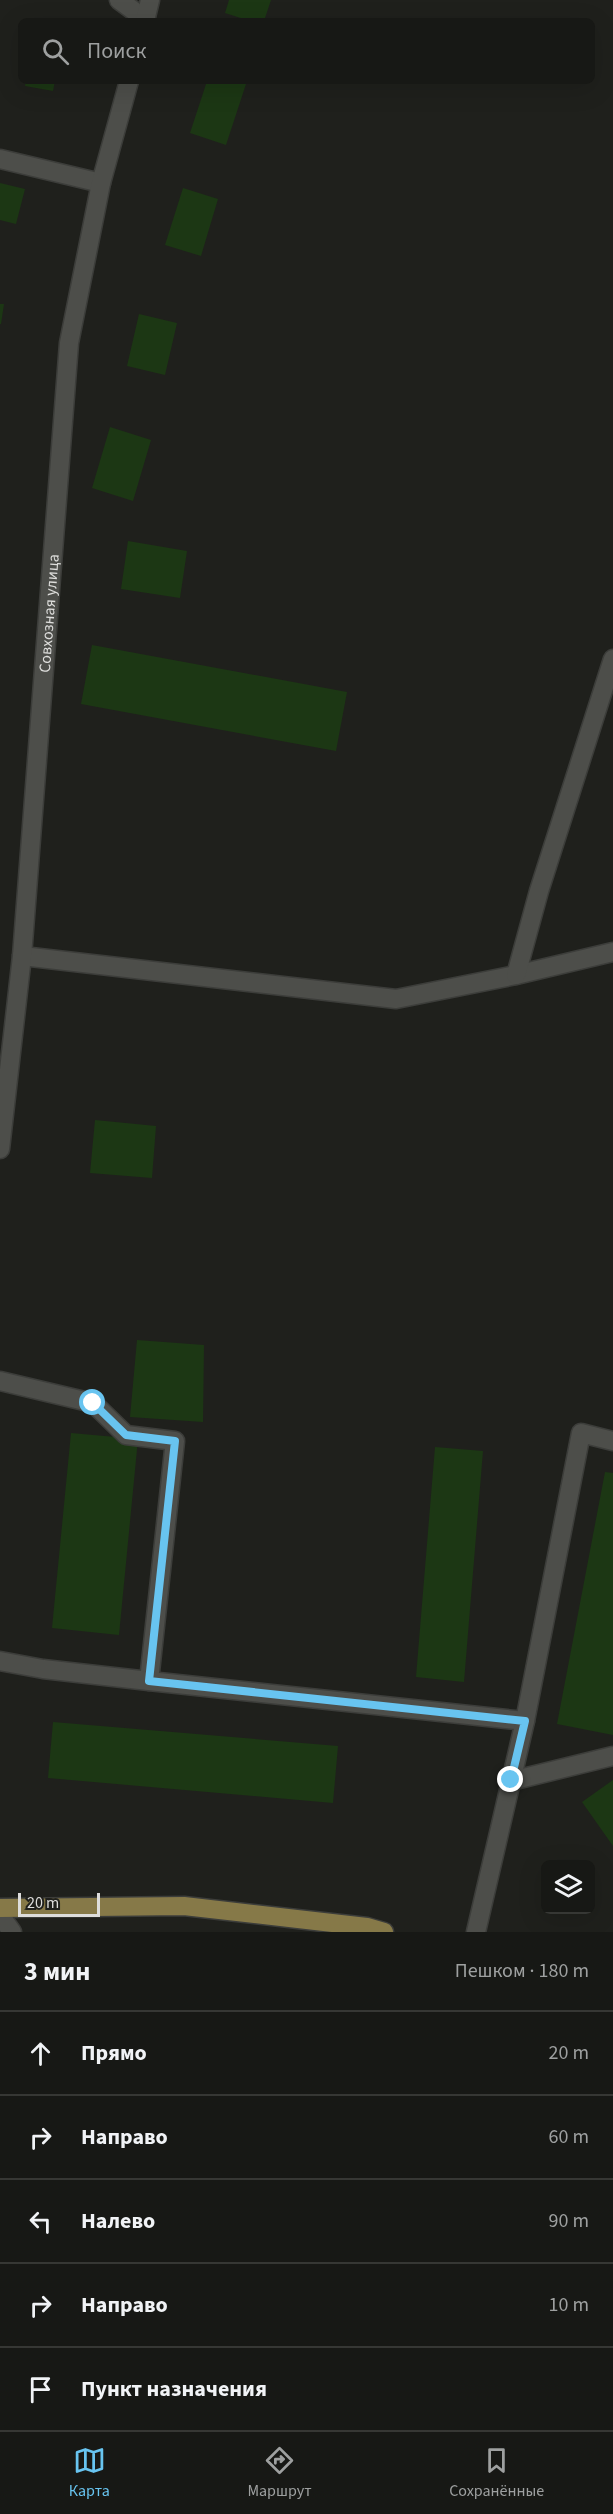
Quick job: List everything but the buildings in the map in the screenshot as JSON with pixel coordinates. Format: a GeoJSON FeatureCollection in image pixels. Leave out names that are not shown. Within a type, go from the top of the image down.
{"type":"FeatureCollection","features":[{"type":"Feature","properties":{"kind":"main road"},"geometry":{"type":"LineString","coordinates":[[0,1908],[184,1906],[367,1927],[384,1932]]}},
{"type":"Feature","properties":{"kind":"street"},"geometry":{"type":"LineString","coordinates":[[119,0],[142,18]]}},
{"type":"Feature","properties":{"kind":"street"},"geometry":{"type":"LineString","coordinates":[[146,18],[150,0]]}},
{"type":"Feature","properties":{"kind":"street","name":"Совхозная улица"},"geometry":{"type":"LineString","coordinates":[[0,1149],[22,956],[69,344],[102,183],[128,84]]}},
{"type":"Feature","properties":{"kind":"street"},"geometry":{"type":"LineString","coordinates":[[0,159],[102,183]]}},
{"type":"Feature","properties":{"kind":"street"},"geometry":{"type":"LineString","coordinates":[[516,975],[538,891],[613,659]]}},
{"type":"Feature","properties":{"kind":"street"},"geometry":{"type":"LineString","coordinates":[[22,956],[396,999],[516,975],[613,952]]}},
{"type":"Feature","properties":{"kind":"street"},"geometry":{"type":"LineString","coordinates":[[0,1381],[93,1403],[126,1435],[175,1441],[149,1681]]}},
{"type":"Feature","properties":{"kind":"street"},"geometry":{"type":"LineString","coordinates":[[476,1932],[525,1721],[580,1433],[613,1441]]}},
{"type":"Feature","properties":{"kind":"street"},"geometry":{"type":"LineString","coordinates":[[0,1661],[43,1669],[525,1721]]}},
{"type":"Feature","properties":{"kind":"street"},"geometry":{"type":"LineString","coordinates":[[511,1780],[613,1756]]}},
{"type":"Feature","properties":{"kind":"street"},"geometry":{"type":"LineString","coordinates":[[0,1915],[12,1932]]}},
{"type":"Feature","properties":{"kind":"route"},"geometry":{"type":"LineString","coordinates":[[93,1403],[126,1435],[175,1441],[149,1681],[525,1721],[511,1780]]}}]}
